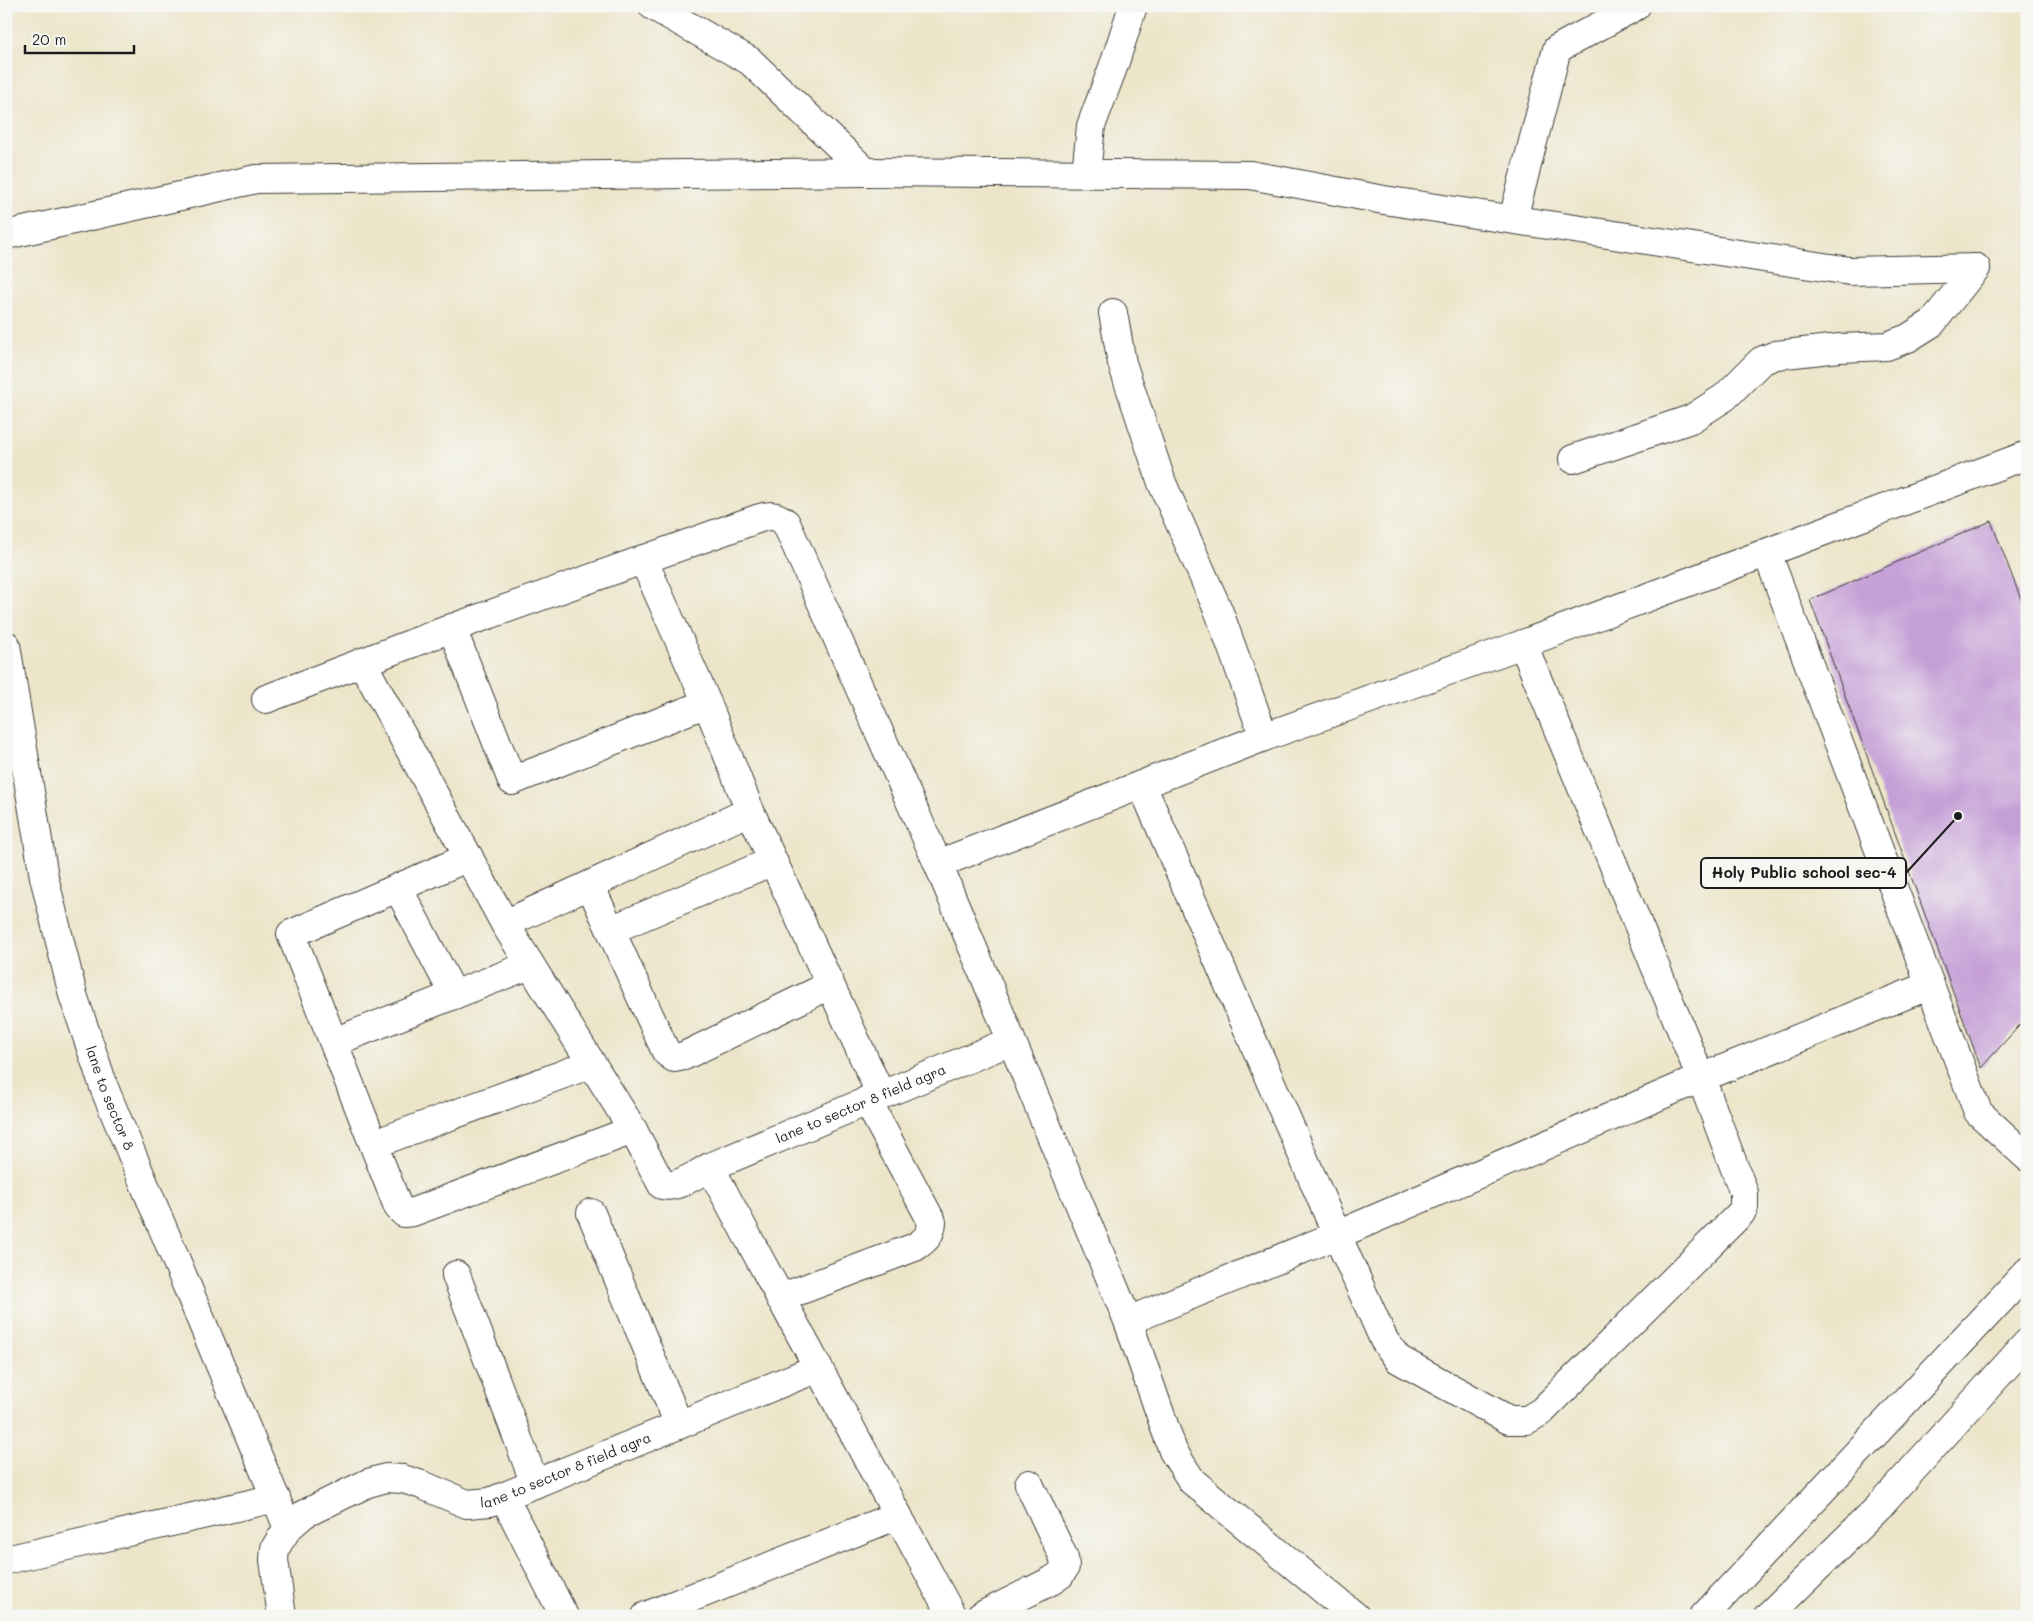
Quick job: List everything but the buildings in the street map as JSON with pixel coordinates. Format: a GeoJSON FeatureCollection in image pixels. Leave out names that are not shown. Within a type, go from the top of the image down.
{"type":"FeatureCollection","features":[{"type":"Feature","properties":{"kind":"street"},"geometry":{"type":"LineString","coordinates":[[653,6],[750,61],[866,172]]}},
{"type":"Feature","properties":{"kind":"street"},"geometry":{"type":"LineString","coordinates":[[1086,173],[1091,126],[1115,62],[1133,6]]}},
{"type":"Feature","properties":{"kind":"street"},"geometry":{"type":"LineString","coordinates":[[1512,219],[1557,49],[1636,6]]}},
{"type":"Feature","properties":{"kind":"street"},"geometry":{"type":"LineString","coordinates":[[6,235],[256,179],[866,172],[1250,174],[1384,200],[1850,270],[1976,268],[1932,323],[1921,332],[1887,346],[1840,348],[1776,355],[1761,361],[1725,398],[1691,419],[1573,459]]}},
{"type":"Feature","properties":{"kind":"street"},"geometry":{"type":"LineString","coordinates":[[1113,313],[1122,363],[1162,483],[1218,612],[1264,737]]}},
{"type":"Feature","properties":{"kind":"street"},"geometry":{"type":"LineString","coordinates":[[938,864],[1264,737],[1523,644],[2027,455]]}},
{"type":"Feature","properties":{"kind":"street"},"geometry":{"type":"LineString","coordinates":[[266,699],[452,628],[643,559],[770,515],[779,517],[786,523],[938,864],[1128,1322],[1173,1451],[1192,1481],[1355,1616]]}},
{"type":"Feature","properties":{"kind":"street"},"geometry":{"type":"LineString","coordinates":[[1767,553],[1978,1112],[2027,1156]]}},
{"type":"Feature","properties":{"kind":"street"},"geometry":{"type":"LineString","coordinates":[[643,559],[707,703],[750,811],[830,985],[874,1098],[932,1222],[931,1232],[925,1241],[915,1247],[780,1298]]}},
{"type":"Feature","properties":{"kind":"street"},"geometry":{"type":"LineString","coordinates":[[452,628],[512,781],[707,703]]}},
{"type":"Feature","properties":{"kind":"street"},"geometry":{"type":"LineString","coordinates":[[1142,785],[1384,1340],[1398,1359],[1509,1420],[1527,1420],[1542,1411],[1741,1213],[1744,1207],[1744,1193],[1701,1078],[1523,644]]}},
{"type":"Feature","properties":{"kind":"street","name":"lane to sector 8"},"geometry":{"type":"LineString","coordinates":[[6,645],[44,877],[73,995],[105,1090],[288,1528]]}},
{"type":"Feature","properties":{"kind":"street"},"geometry":{"type":"LineString","coordinates":[[362,662],[504,924],[633,1130],[408,1214],[398,1208],[291,934],[468,858]]}},
{"type":"Feature","properties":{"kind":"street"},"geometry":{"type":"LineString","coordinates":[[504,924],[750,811]]}},
{"type":"Feature","properties":{"kind":"street"},"geometry":{"type":"LineString","coordinates":[[612,930],[773,861]]}},
{"type":"Feature","properties":{"kind":"street"},"geometry":{"type":"LineString","coordinates":[[590,885],[666,1052],[674,1058],[684,1056],[830,985]]}},
{"type":"Feature","properties":{"kind":"street"},"geometry":{"type":"LineString","coordinates":[[398,888],[454,995]]}},
{"type":"Feature","properties":{"kind":"street"},"geometry":{"type":"LineString","coordinates":[[334,1042],[530,965]]}},
{"type":"Feature","properties":{"kind":"street"},"geometry":{"type":"LineString","coordinates":[[1128,1322],[1337,1235],[1701,1078],[1930,985]]}},
{"type":"Feature","properties":{"kind":"street","name":"lane to sector 8 field agra"},"geometry":{"type":"LineString","coordinates":[[633,1130],[662,1185],[674,1185],[710,1167],[1011,1041]]}},
{"type":"Feature","properties":{"kind":"street"},"geometry":{"type":"LineString","coordinates":[[374,1144],[591,1064]]}},
{"type":"Feature","properties":{"kind":"street"},"geometry":{"type":"LineString","coordinates":[[710,1167],[952,1616]]}},
{"type":"Feature","properties":{"kind":"street"},"geometry":{"type":"LineString","coordinates":[[591,1213],[679,1425]]}},
{"type":"Feature","properties":{"kind":"street"},"geometry":{"type":"LineString","coordinates":[[456,1275],[535,1484]]}},
{"type":"Feature","properties":{"kind":"street"},"geometry":{"type":"LineString","coordinates":[[1704,1616],[2023,1284]]}},
{"type":"Feature","properties":{"kind":"street"},"geometry":{"type":"LineString","coordinates":[[1768,1616],[1878,1508],[2027,1343]]}},
{"type":"Feature","properties":{"kind":"street","name":"lane to sector 8 field agra"},"geometry":{"type":"LineString","coordinates":[[282,1616],[274,1560],[275,1548],[288,1528],[304,1514],[368,1483],[386,1478],[403,1480],[422,1485],[467,1504],[478,1504],[504,1497],[818,1368]]}},
{"type":"Feature","properties":{"kind":"street"},"geometry":{"type":"LineString","coordinates":[[981,1616],[1051,1582],[1065,1567],[1064,1558],[1030,1484]]}},
{"type":"Feature","properties":{"kind":"street"},"geometry":{"type":"LineString","coordinates":[[504,1497],[564,1616]]}},
{"type":"Feature","properties":{"kind":"street"},"geometry":{"type":"LineString","coordinates":[[6,1560],[276,1498]]}},
{"type":"Feature","properties":{"kind":"street"},"geometry":{"type":"LineString","coordinates":[[646,1616],[898,1515]]}},
{"type":"Feature","properties":{"kind":"place","name":"Holy Public school sec-4"},"geometry":{"type":"Point","coordinates":[1958,816]}}]}
